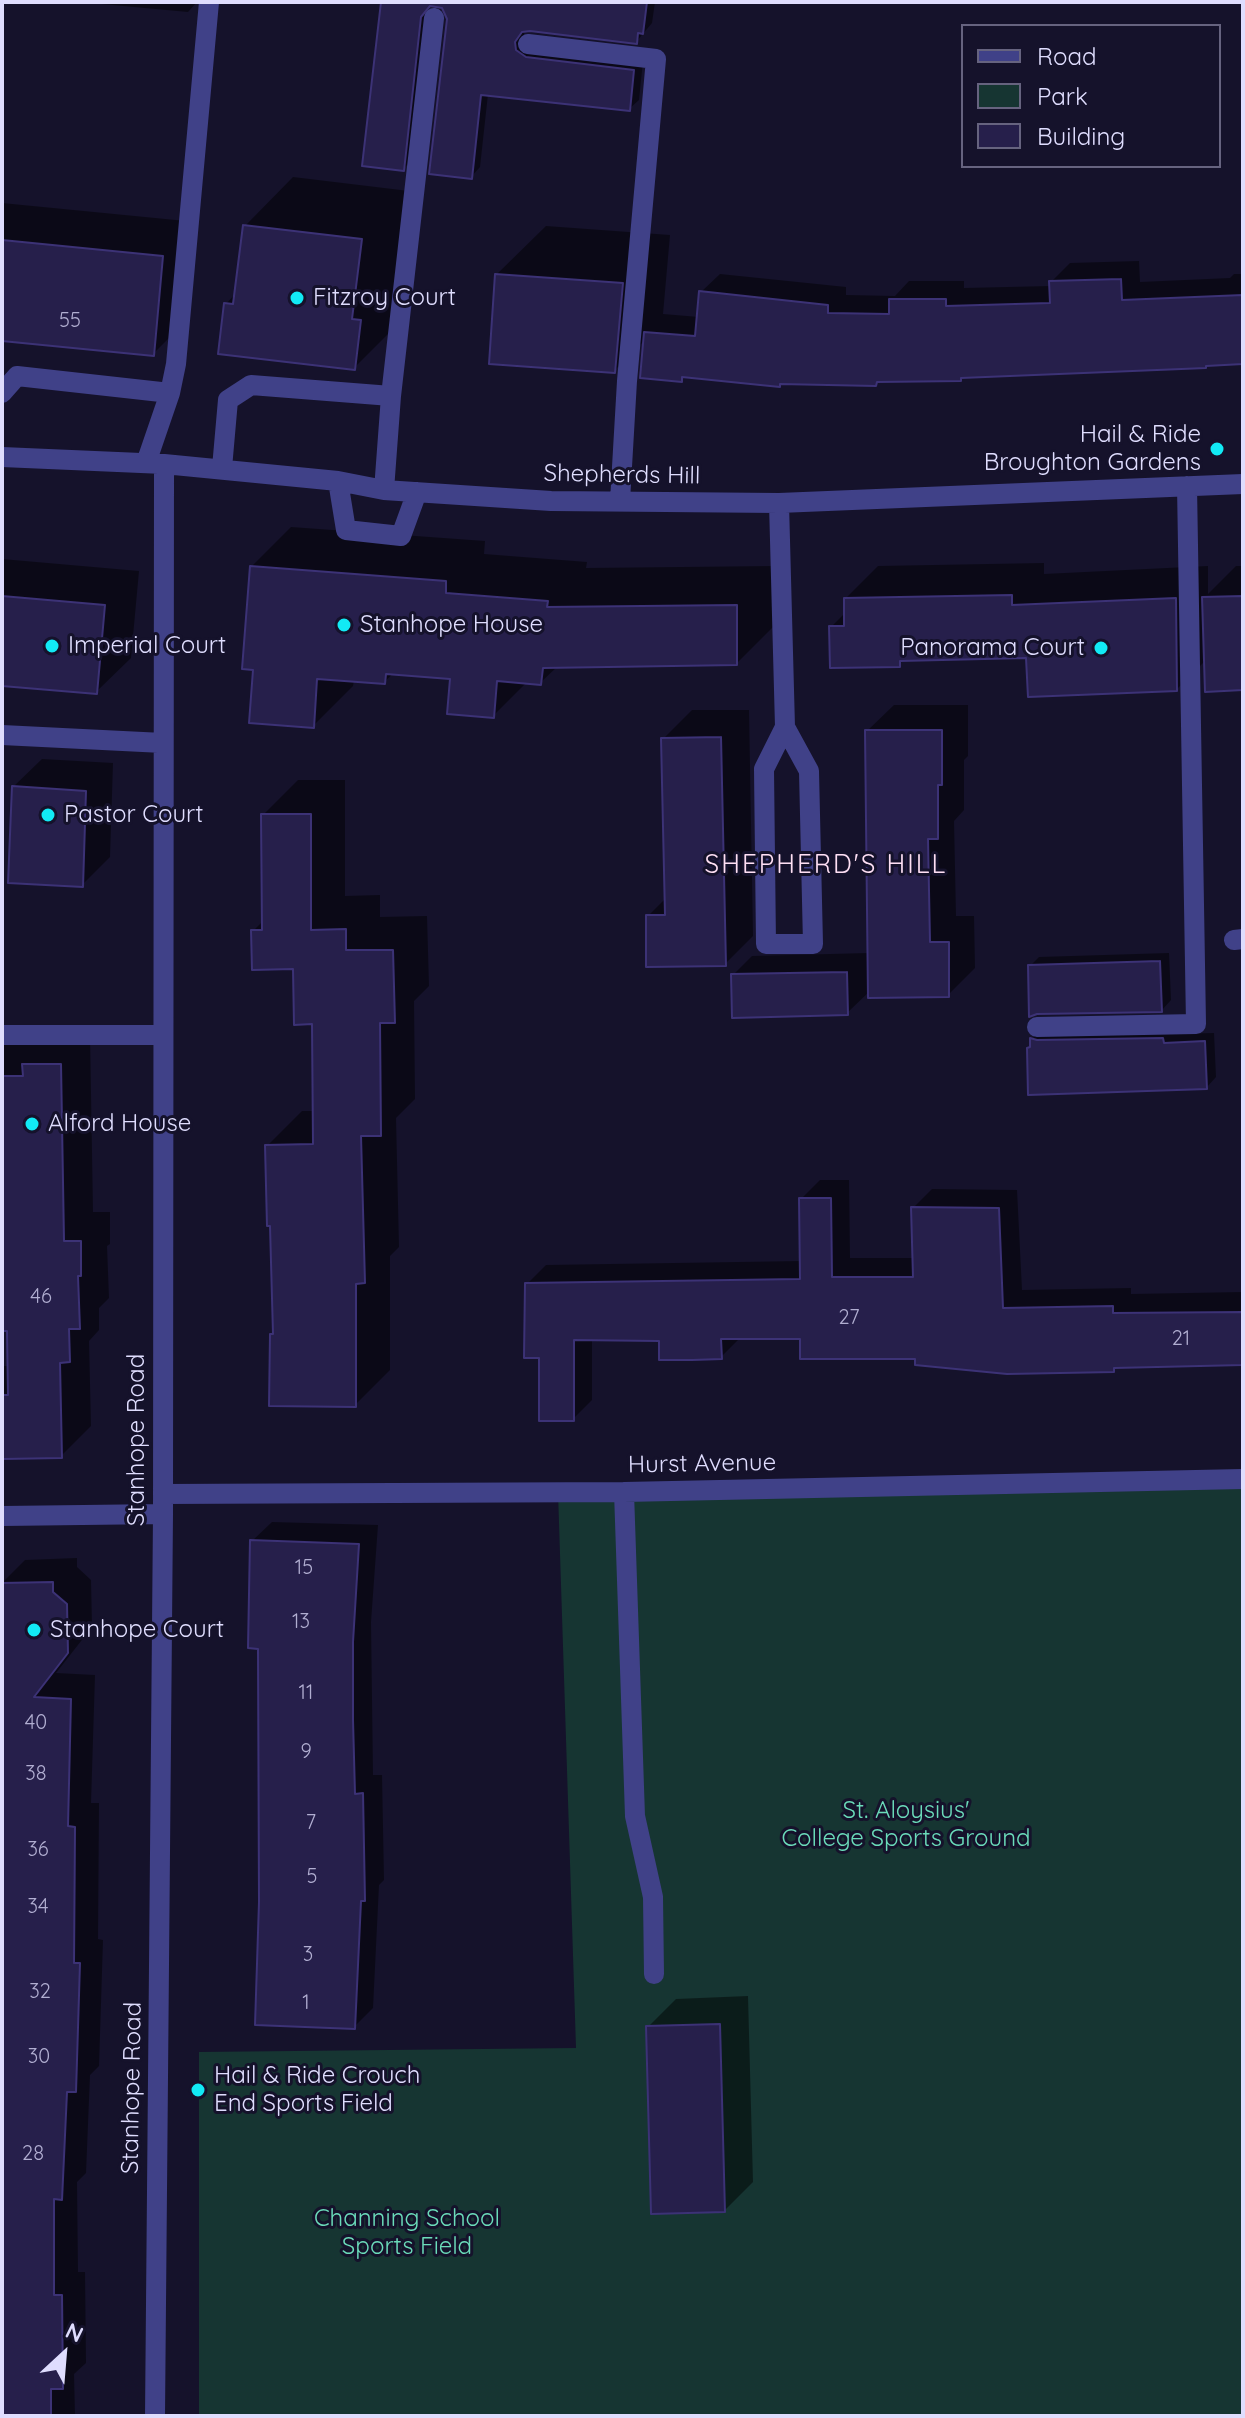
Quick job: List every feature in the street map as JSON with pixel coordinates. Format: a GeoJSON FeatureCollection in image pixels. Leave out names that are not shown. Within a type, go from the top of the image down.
{"type":"FeatureCollection","features":[{"type":"Feature","properties":{"kind":"street","name":"Stanhope Road"},"geometry":{"type":"LineString","coordinates":[[155,2416],[163,1504],[163,743],[155,463],[176,364],[209,2]]}},
{"type":"Feature","properties":{"kind":"street"},"geometry":{"type":"LineString","coordinates":[[384,490],[391,396],[434,18]]}},
{"type":"Feature","properties":{"kind":"street"},"geometry":{"type":"LineString","coordinates":[[528,44],[656,59],[627,381],[620,501]]}},
{"type":"Feature","properties":{"kind":"street"},"geometry":{"type":"LineString","coordinates":[[2,393],[17,376],[170,393]]}},
{"type":"Feature","properties":{"kind":"street"},"geometry":{"type":"LineString","coordinates":[[222,468],[228,400],[251,385],[391,396]]}},
{"type":"Feature","properties":{"kind":"street","name":"Shepherds Hill"},"geometry":{"type":"LineString","coordinates":[[2,457],[222,468],[338,481],[384,490],[551,501],[779,503],[1243,484]]}},
{"type":"Feature","properties":{"kind":"street"},"geometry":{"type":"LineString","coordinates":[[338,481],[346,530],[401,536],[417,492]]}},
{"type":"Feature","properties":{"kind":"street"},"geometry":{"type":"LineString","coordinates":[[1037,1027],[1196,1024],[1187,486]]}},
{"type":"Feature","properties":{"kind":"street"},"geometry":{"type":"LineString","coordinates":[[779,503],[785,727],[809,771],[813,944],[766,944],[764,769],[785,727]]}},
{"type":"Feature","properties":{"kind":"street"},"geometry":{"type":"LineString","coordinates":[[2,735],[163,743]]}},
{"type":"Feature","properties":{"kind":"street"},"geometry":{"type":"LineString","coordinates":[[2,1035],[163,1035]]}},
{"type":"Feature","properties":{"kind":"street","name":"Hurst Avenue"},"geometry":{"type":"LineString","coordinates":[[2,1516],[163,1504],[1243,1479]]}},
{"type":"Feature","properties":{"kind":"street"},"geometry":{"type":"LineString","coordinates":[[624,1492],[635,1816],[653,1897],[654,1974]]}},
{"type":"Feature","properties":{"kind":"green space","name":"St. Aloysius' College Sports Ground"},"geometry":{"type":"Polygon","coordinates":[[[1243,1479],[1243,2416],[199,2416],[199,2052],[576,2048],[558,1492],[1243,1479]]]}},
{"type":"Feature","properties":{"kind":"building"},"geometry":{"type":"Polygon","coordinates":[[[381,2],[647,2],[643,34],[638,33],[637,44],[530,31],[522,32],[515,42],[516,50],[526,57],[634,70],[630,111],[481,95],[472,179],[429,174],[447,19],[442,8],[430,6],[421,17],[404,171],[362,166],[381,2]]]}},
{"type":"Feature","properties":{"kind":"building","name":"Fitzroy Court"},"geometry":{"type":"Polygon","coordinates":[[[243,225],[362,239],[352,319],[361,320],[355,370],[218,354],[224,303],[233,304],[243,225]]]}},
{"type":"Feature","properties":{"kind":"building"},"geometry":{"type":"Polygon","coordinates":[[[2,240],[163,256],[154,356],[2,341],[2,240]]]}},
{"type":"Feature","properties":{"kind":"building"},"geometry":{"type":"Polygon","coordinates":[[[495,274],[623,283],[615,373],[489,364],[495,274]]]}},
{"type":"Feature","properties":{"kind":"building"},"geometry":{"type":"Polygon","coordinates":[[[1121,279],[1122,300],[1243,295],[1243,364],[961,378],[961,381],[877,382],[876,386],[780,384],[780,387],[682,377],[682,382],[640,378],[644,332],[695,336],[699,291],[828,305],[828,313],[889,314],[889,299],[946,299],[946,306],[1050,303],[1049,281],[1121,279]]]}},
{"type":"Feature","properties":{"kind":"building"},"geometry":{"type":"Polygon","coordinates":[[[250,566],[446,581],[446,593],[548,601],[547,607],[737,605],[737,665],[543,668],[541,685],[497,681],[494,718],[447,714],[450,679],[386,674],[385,684],[317,679],[314,728],[249,723],[253,670],[242,669],[250,566]]]}},
{"type":"Feature","properties":{"kind":"building"},"geometry":{"type":"Polygon","coordinates":[[[1012,595],[1012,605],[1176,598],[1177,691],[1028,697],[1026,658],[900,661],[900,667],[830,668],[829,626],[844,626],[844,598],[1012,595]]]}},
{"type":"Feature","properties":{"kind":"building","name":"Imperial Court"},"geometry":{"type":"Polygon","coordinates":[[[2,596],[105,605],[97,694],[2,686],[2,596]]]}},
{"type":"Feature","properties":{"kind":"building"},"geometry":{"type":"Polygon","coordinates":[[[1243,596],[1243,690],[1205,692],[1202,597],[1243,596]]]}},
{"type":"Feature","properties":{"kind":"building"},"geometry":{"type":"Polygon","coordinates":[[[865,730],[942,730],[938,839],[928,839],[930,942],[949,942],[949,997],[868,998],[865,730]]]}},
{"type":"Feature","properties":{"kind":"building"},"geometry":{"type":"Polygon","coordinates":[[[721,737],[726,966],[646,967],[646,915],[665,915],[661,738],[721,737]]]}},
{"type":"Feature","properties":{"kind":"building","name":"Pastor Court"},"geometry":{"type":"Polygon","coordinates":[[[12,786],[86,791],[83,887],[8,883],[12,786]]]}},
{"type":"Feature","properties":{"kind":"building"},"geometry":{"type":"Polygon","coordinates":[[[261,814],[311,814],[311,930],[346,929],[346,950],[393,950],[395,1023],[380,1023],[381,1136],[361,1136],[365,1283],[356,1284],[356,1407],[269,1406],[270,1334],[273,1334],[265,1145],[313,1144],[312,1024],[294,1025],[293,969],[252,970],[251,930],[262,930],[261,814]]]}},
{"type":"Feature","properties":{"kind":"building"},"geometry":{"type":"Polygon","coordinates":[[[1160,961],[1162,1012],[1037,1014],[1029,1017],[1028,965],[1160,961]]]}},
{"type":"Feature","properties":{"kind":"building"},"geometry":{"type":"Polygon","coordinates":[[[847,972],[848,1015],[732,1018],[731,974],[847,972]]]}},
{"type":"Feature","properties":{"kind":"building"},"geometry":{"type":"Polygon","coordinates":[[[1030,1038],[1163,1038],[1164,1043],[1205,1041],[1207,1089],[1028,1095],[1027,1048],[1030,1047],[1030,1038]]]}},
{"type":"Feature","properties":{"kind":"building"},"geometry":{"type":"Polygon","coordinates":[[[22,1064],[61,1064],[64,1241],[81,1241],[81,1276],[78,1276],[80,1329],[69,1329],[70,1362],[60,1363],[62,1458],[2,1459],[2,1395],[8,1395],[7,1331],[2,1331],[2,1076],[23,1076],[22,1064]]]}},
{"type":"Feature","properties":{"kind":"building"},"geometry":{"type":"Polygon","coordinates":[[[799,1198],[831,1198],[832,1277],[913,1277],[911,1207],[999,1208],[1003,1308],[1113,1306],[1113,1313],[1243,1312],[1243,1365],[1007,1374],[915,1365],[915,1359],[800,1359],[800,1339],[721,1339],[722,1359],[692,1360],[659,1360],[659,1341],[574,1340],[574,1421],[539,1421],[539,1358],[524,1358],[525,1283],[800,1279],[799,1198]]]}},
{"type":"Feature","properties":{"kind":"building"},"geometry":{"type":"Polygon","coordinates":[[[250,1540],[359,1544],[353,1642],[353,1720],[355,1794],[363,1793],[365,1901],[361,1901],[355,2029],[255,2025],[259,1902],[258,1649],[248,1648],[250,1540]]]}},
{"type":"Feature","properties":{"kind":"building"},"geometry":{"type":"Polygon","coordinates":[[[53,1582],[53,1592],[67,1604],[68,1653],[34,1697],[71,1699],[68,1826],[75,1827],[74,1963],[80,1963],[76,2092],[67,2092],[62,2200],[54,2199],[54,2295],[62,2295],[63,2389],[51,2389],[51,2416],[2,2416],[2,1583],[53,1582]]]}},
{"type":"Feature","properties":{"kind":"building"},"geometry":{"type":"Polygon","coordinates":[[[720,2024],[725,2212],[651,2214],[646,2026],[720,2024]]]}},
{"type":"Feature","properties":{"kind":"place","name":"Fitzroy Court"},"geometry":{"type":"Point","coordinates":[297,298]}},
{"type":"Feature","properties":{"kind":"place","name":"Hail & Ride Broughton Gardens"},"geometry":{"type":"Point","coordinates":[1217,449]}},
{"type":"Feature","properties":{"kind":"place","name":"Stanhope House"},"geometry":{"type":"Point","coordinates":[344,625]}},
{"type":"Feature","properties":{"kind":"place","name":"Imperial Court"},"geometry":{"type":"Point","coordinates":[52,646]}},
{"type":"Feature","properties":{"kind":"place","name":"Panorama Court"},"geometry":{"type":"Point","coordinates":[1101,648]}},
{"type":"Feature","properties":{"kind":"place","name":"Pastor Court"},"geometry":{"type":"Point","coordinates":[48,815]}},
{"type":"Feature","properties":{"kind":"place","name":"Alford House"},"geometry":{"type":"Point","coordinates":[32,1124]}},
{"type":"Feature","properties":{"kind":"place","name":"Stanhope Court"},"geometry":{"type":"Point","coordinates":[34,1630]}},
{"type":"Feature","properties":{"kind":"place","name":"Hail & Ride Crouch End Sports Field"},"geometry":{"type":"Point","coordinates":[198,2090]}},
{"type":"Feature","properties":{"kind":"district","name":"SHEPHERD'S HILL"},"geometry":{"type":"Point","coordinates":[826,865]}},
{"type":"Feature","properties":{"kind":"park label","name":"Channing School Sports Field"},"geometry":{"type":"Point","coordinates":[407,2233]}}]}
